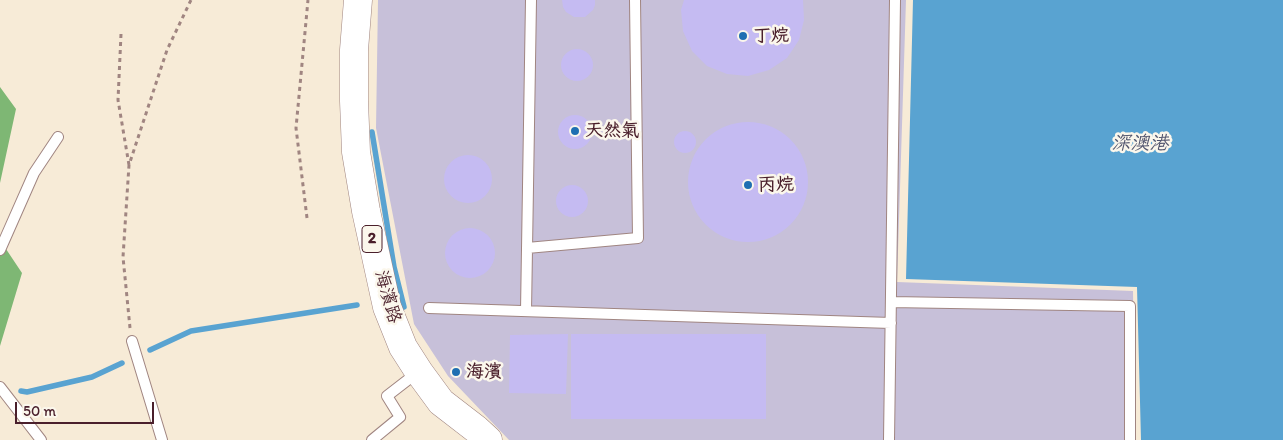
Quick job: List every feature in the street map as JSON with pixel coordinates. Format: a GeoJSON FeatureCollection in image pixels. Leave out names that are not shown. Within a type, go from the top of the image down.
{"type":"FeatureCollection","features":[{"type":"Feature","properties":{"kind":"main road","name":"海濱路"},"geometry":{"type":"LineString","coordinates":[[358,0],[354,50],[356,152],[366,210],[388,307],[403,347],[419,372],[442,402],[488,440]]}},
{"type":"Feature","properties":{"kind":"lane"},"geometry":{"type":"LineString","coordinates":[[526,311],[531,0]]}},
{"type":"Feature","properties":{"kind":"lane"},"geometry":{"type":"LineString","coordinates":[[527,248],[638,238],[634,0]]}},
{"type":"Feature","properties":{"kind":"lane"},"geometry":{"type":"LineString","coordinates":[[889,440],[895,0]]}},
{"type":"Feature","properties":{"kind":"lane"},"geometry":{"type":"LineString","coordinates":[[0,250],[34,173],[58,137]]}},
{"type":"Feature","properties":{"kind":"lane"},"geometry":{"type":"LineString","coordinates":[[891,302],[1130,306],[1130,440]]}},
{"type":"Feature","properties":{"kind":"lane"},"geometry":{"type":"LineString","coordinates":[[430,308],[890,323]]}},
{"type":"Feature","properties":{"kind":"lane"},"geometry":{"type":"LineString","coordinates":[[132,341],[162,440]]}},
{"type":"Feature","properties":{"kind":"lane"},"geometry":{"type":"LineString","coordinates":[[372,440],[400,418],[387,396],[419,372]]}},
{"type":"Feature","properties":{"kind":"lane"},"geometry":{"type":"LineString","coordinates":[[0,387],[42,440]]}},
{"type":"Feature","properties":{"kind":"path"},"geometry":{"type":"LineString","coordinates":[[129,166],[167,50],[191,0]]}},
{"type":"Feature","properties":{"kind":"path"},"geometry":{"type":"LineString","coordinates":[[307,218],[296,128],[308,0]]}},
{"type":"Feature","properties":{"kind":"path"},"geometry":{"type":"LineString","coordinates":[[121,34],[118,100],[129,166],[123,257],[132,341]]}},
{"type":"Feature","properties":{"kind":"shaded area"},"geometry":{"type":"Polygon","coordinates":[[[378,0],[906,0],[897,282],[1133,291],[1135,440],[509,440],[448,376],[414,324],[376,128],[378,0]]]}},
{"type":"Feature","properties":{"kind":"green space"},"geometry":{"type":"Polygon","coordinates":[[[0,87],[16,109],[0,183],[0,87]]]}},
{"type":"Feature","properties":{"kind":"green space"},"geometry":{"type":"Polygon","coordinates":[[[0,240],[22,273],[0,346],[0,240]]]}},
{"type":"Feature","properties":{"kind":"water","name":"深澳港"},"geometry":{"type":"Polygon","coordinates":[[[913,0],[1283,0],[1283,440],[1141,440],[1137,287],[906,279],[913,0]]]}},
{"type":"Feature","properties":{"kind":"building"},"geometry":{"type":"Polygon","coordinates":[[[562,0],[595,0],[595,5],[593,10],[585,17],[574,17],[566,12],[562,0]]]}},
{"type":"Feature","properties":{"kind":"building","name":"丁烷"},"geometry":{"type":"Polygon","coordinates":[[[684,0],[803,0],[804,20],[799,40],[787,58],[769,70],[748,76],[727,74],[707,66],[692,51],[683,31],[681,10],[684,0]]]}},
{"type":"Feature","properties":{"kind":"building","name":"天然氣"},"geometry":{"type":"Polygon","coordinates":[[[577,49],[583,50],[588,54],[592,59],[592,71],[588,76],[583,80],[577,81],[571,80],[566,76],[562,71],[561,65],[562,59],[566,54],[571,50],[577,49]]]}},
{"type":"Feature","properties":{"kind":"building","name":"天然氣"},"geometry":{"type":"Polygon","coordinates":[[[575,115],[587,120],[592,132],[587,144],[575,149],[563,144],[558,132],[563,120],[575,115]]]}},
{"type":"Feature","properties":{"kind":"building","name":"丙烷"},"geometry":{"type":"Polygon","coordinates":[[[748,122],[760,123],[771,127],[781,132],[790,140],[798,149],[803,159],[807,170],[807,194],[803,205],[798,215],[790,224],[781,232],[771,237],[760,241],[748,242],[736,241],[725,237],[715,232],[706,224],[698,215],[693,205],[689,194],[688,182],[689,170],[693,159],[698,149],[706,140],[715,132],[725,127],[736,123],[748,122]]]}},
{"type":"Feature","properties":{"kind":"building"},"geometry":{"type":"Polygon","coordinates":[[[685,131],[693,134],[696,142],[693,150],[685,153],[677,150],[674,142],[677,134],[685,131]]]}},
{"type":"Feature","properties":{"kind":"building"},"geometry":{"type":"Polygon","coordinates":[[[468,155],[477,157],[485,162],[490,170],[492,179],[490,188],[485,196],[477,201],[468,203],[459,201],[451,196],[446,188],[444,179],[446,170],[451,162],[459,157],[468,155]]]}},
{"type":"Feature","properties":{"kind":"building","name":"天然氣"},"geometry":{"type":"Polygon","coordinates":[[[572,185],[584,189],[588,201],[584,213],[572,217],[560,213],[556,201],[560,189],[572,185]]]}},
{"type":"Feature","properties":{"kind":"building"},"geometry":{"type":"Polygon","coordinates":[[[465,228],[475,228],[488,235],[495,248],[495,258],[488,271],[475,278],[465,278],[456,274],[449,267],[445,258],[445,248],[449,239],[456,232],[465,228]]]}},
{"type":"Feature","properties":{"kind":"building"},"geometry":{"type":"Polygon","coordinates":[[[568,334],[566,394],[509,393],[510,335],[568,334]]]}},
{"type":"Feature","properties":{"kind":"building"},"geometry":{"type":"Polygon","coordinates":[[[571,334],[766,334],[766,419],[571,419],[571,334]]]}},
{"type":"Feature","properties":{"kind":"waterway"},"geometry":{"type":"LineString","coordinates":[[372,132],[394,267],[404,307]]}},
{"type":"Feature","properties":{"kind":"waterway"},"geometry":{"type":"LineString","coordinates":[[150,350],[191,331],[357,305]]}},
{"type":"Feature","properties":{"kind":"waterway"},"geometry":{"type":"LineString","coordinates":[[21,391],[27,392],[92,377],[122,363]]}},
{"type":"Feature","properties":{"kind":"place","name":"丁烷"},"geometry":{"type":"Point","coordinates":[743,36]}},
{"type":"Feature","properties":{"kind":"place","name":"天然氣"},"geometry":{"type":"Point","coordinates":[575,131]}},
{"type":"Feature","properties":{"kind":"place","name":"丙烷"},"geometry":{"type":"Point","coordinates":[748,185]}},
{"type":"Feature","properties":{"kind":"place","name":"海濱"},"geometry":{"type":"Point","coordinates":[456,372]}}]}
